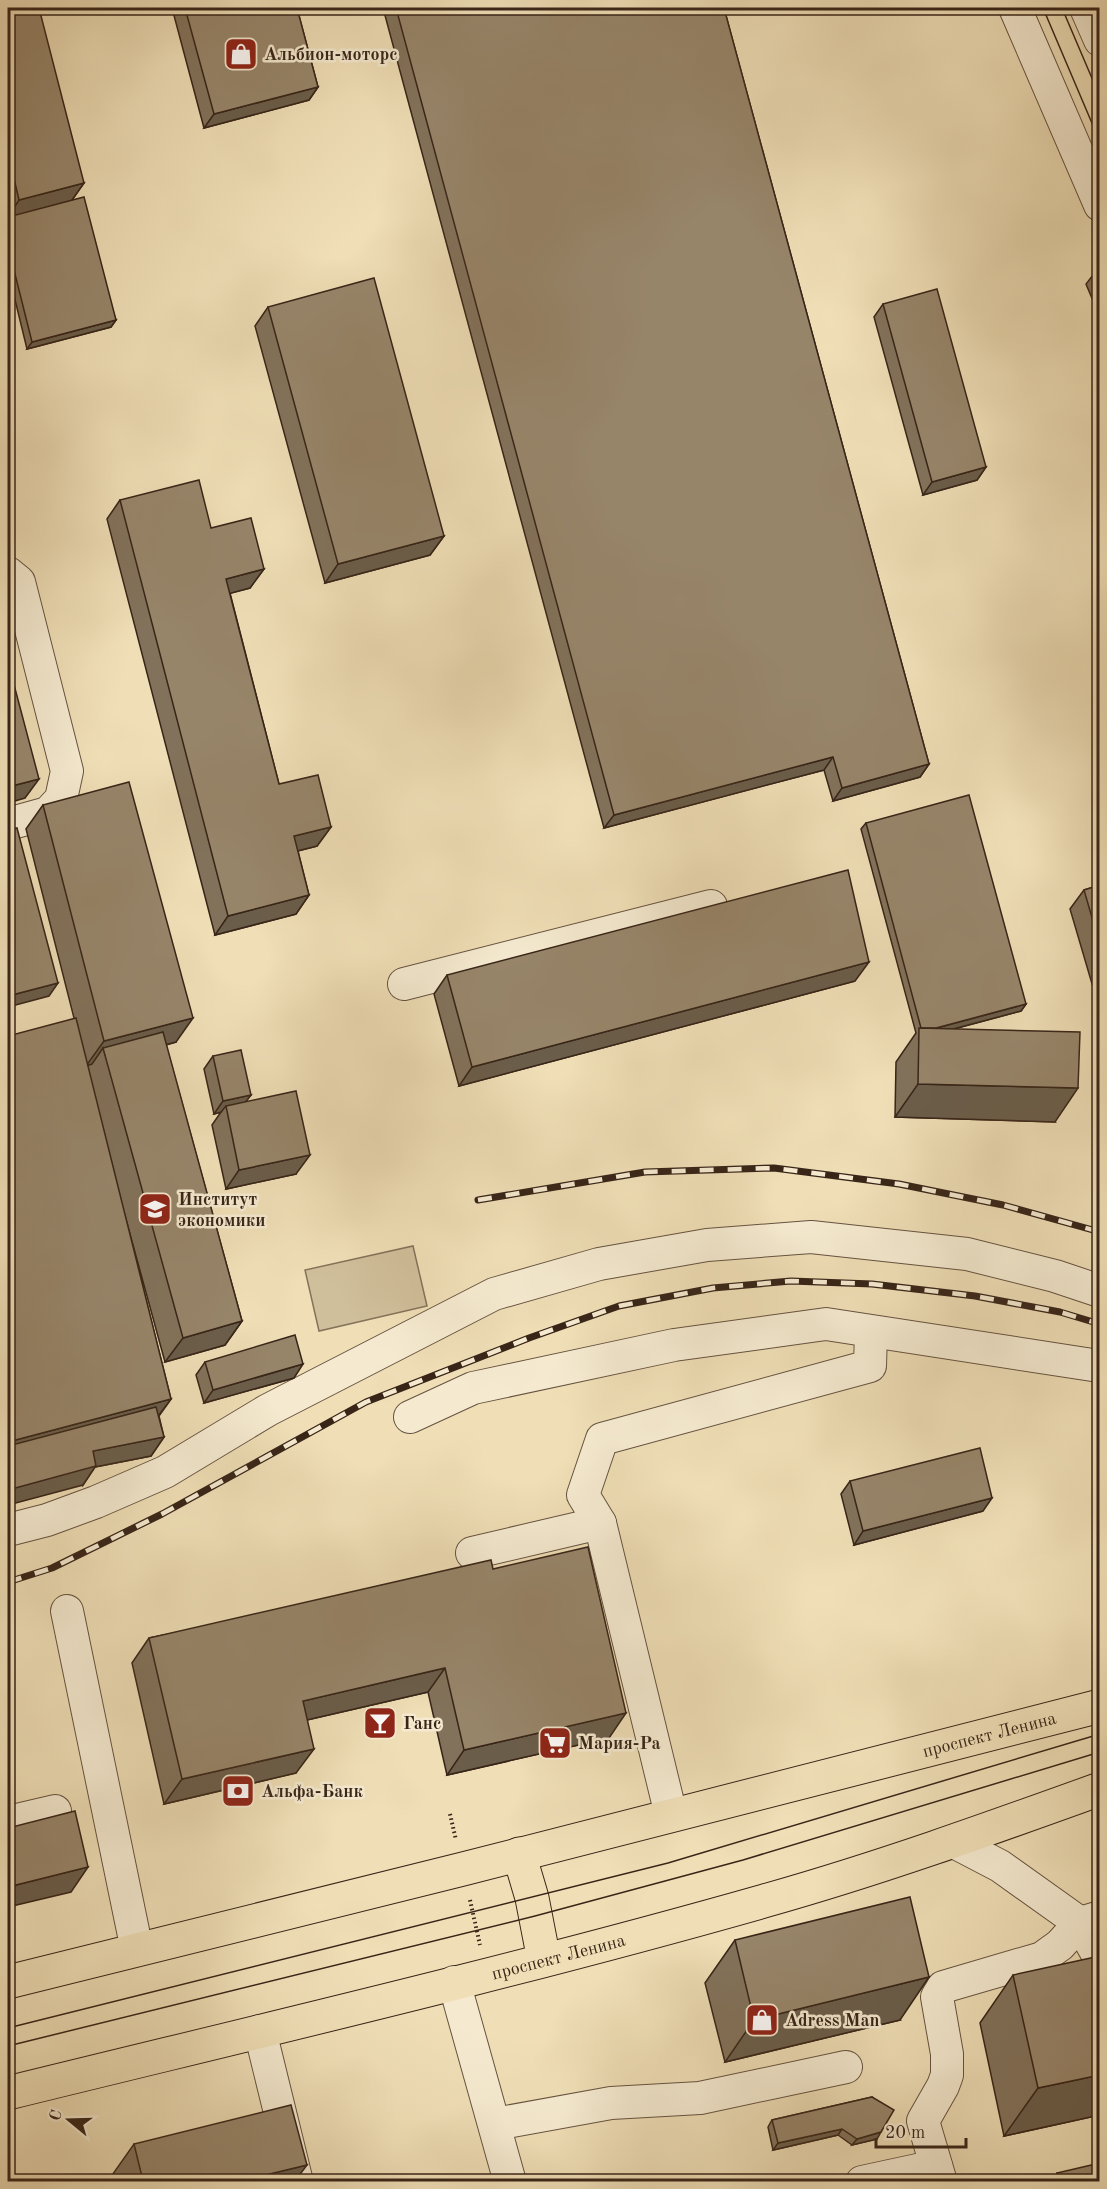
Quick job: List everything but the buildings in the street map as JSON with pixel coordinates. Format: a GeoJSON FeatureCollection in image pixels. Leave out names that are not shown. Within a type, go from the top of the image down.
{"type":"FeatureCollection","features":[{"type":"Feature","properties":{"kind":"main road","name":"проспект Ленина"},"geometry":{"type":"LineString","coordinates":[[8,1982],[463,1869],[1100,1706]]}},
{"type":"Feature","properties":{"kind":"main road","name":"проспект Ленина"},"geometry":{"type":"LineString","coordinates":[[8,2093],[544,1960],[766,1900],[954,1842],[1100,1789]]}},
{"type":"Feature","properties":{"kind":"main road"},"geometry":{"type":"LineString","coordinates":[[519,1854],[532,1898],[544,1960]]}},
{"type":"Feature","properties":{"kind":"street"},"geometry":{"type":"LineString","coordinates":[[1015,8],[1100,205]]}},
{"type":"Feature","properties":{"kind":"street"},"geometry":{"type":"LineString","coordinates":[[1086,8],[1100,40]]}},
{"type":"Feature","properties":{"kind":"street"},"geometry":{"type":"LineString","coordinates":[[8,573],[19,582],[67,771],[61,800],[48,813],[8,824]]}},
{"type":"Feature","properties":{"kind":"street"},"geometry":{"type":"LineString","coordinates":[[404,984],[734,901]]}},
{"type":"Feature","properties":{"kind":"street"},"geometry":{"type":"LineString","coordinates":[[8,1530],[47,1520],[86,1506],[165,1472],[268,1410],[494,1293],[599,1264],[707,1245],[811,1237],[967,1254],[1055,1276],[1100,1291]]}},
{"type":"Feature","properties":{"kind":"street"},"geometry":{"type":"LineString","coordinates":[[410,1417],[473,1388],[674,1346],[826,1324],[1099,1366]]}},
{"type":"Feature","properties":{"kind":"street"},"geometry":{"type":"LineString","coordinates":[[671,1815],[600,1523],[583,1495],[602,1439],[870,1365],[871,1332]]}},
{"type":"Feature","properties":{"kind":"street"},"geometry":{"type":"LineString","coordinates":[[472,1553],[600,1523]]}},
{"type":"Feature","properties":{"kind":"street"},"geometry":{"type":"LineString","coordinates":[[67,1611],[137,1950]]}},
{"type":"Feature","properties":{"kind":"street"},"geometry":{"type":"LineString","coordinates":[[8,1822],[55,1811]]}},
{"type":"Feature","properties":{"kind":"street"},"geometry":{"type":"LineString","coordinates":[[954,1842],[1000,1866],[1093,1922],[1100,1959]]}},
{"type":"Feature","properties":{"kind":"street"},"geometry":{"type":"LineString","coordinates":[[862,2181],[938,2174],[923,2121],[947,2075],[947,2054],[937,1997],[943,1987],[1042,1958],[1093,1922]]}},
{"type":"Feature","properties":{"kind":"street"},"geometry":{"type":"LineString","coordinates":[[454,1982],[510,2181]]}},
{"type":"Feature","properties":{"kind":"street"},"geometry":{"type":"LineString","coordinates":[[260,2031],[297,2181]]}},
{"type":"Feature","properties":{"kind":"street"},"geometry":{"type":"LineString","coordinates":[[495,2124],[611,2103],[700,2098],[846,2067]]}},
{"type":"Feature","properties":{"kind":"path"},"geometry":{"type":"LineString","coordinates":[[450,1814],[486,1974]]}},
{"type":"Feature","properties":{"kind":"shaded area"},"geometry":{"type":"Polygon","coordinates":[[[413,1246],[427,1306],[319,1331],[305,1270],[413,1246]]]}},
{"type":"Feature","properties":{"kind":"tram line"},"geometry":{"type":"LineString","coordinates":[[1043,8],[1100,142]]}},
{"type":"Feature","properties":{"kind":"tram line"},"geometry":{"type":"LineString","coordinates":[[1062,8],[1100,97]]}},
{"type":"Feature","properties":{"kind":"tram line"},"geometry":{"type":"LineString","coordinates":[[8,2028],[668,1863],[1100,1734]]}},
{"type":"Feature","properties":{"kind":"tram line"},"geometry":{"type":"LineString","coordinates":[[8,2046],[535,1916],[743,1860],[1100,1752]]}},
{"type":"Feature","properties":{"kind":"railway"},"geometry":{"type":"LineString","coordinates":[[478,1200],[645,1172],[774,1168],[899,1184],[1003,1205],[1100,1232]]}},
{"type":"Feature","properties":{"kind":"railway"},"geometry":{"type":"LineString","coordinates":[[8,1582],[52,1568],[162,1514],[366,1402],[529,1338],[619,1306],[713,1288],[791,1281],[872,1284],[975,1296],[1060,1312],[1100,1324]]}},
{"type":"Feature","properties":{"kind":"place","name":"Альбион-моторс"},"geometry":{"type":"Point","coordinates":[241,54]}},
{"type":"Feature","properties":{"kind":"place","name":"Институт экономики"},"geometry":{"type":"Point","coordinates":[155,1209]}},
{"type":"Feature","properties":{"kind":"place","name":"Ганс"},"geometry":{"type":"Point","coordinates":[380,1723]}},
{"type":"Feature","properties":{"kind":"place","name":"Мария-Ра"},"geometry":{"type":"Point","coordinates":[555,1743]}},
{"type":"Feature","properties":{"kind":"place","name":"Альфа-Банк"},"geometry":{"type":"Point","coordinates":[238,1791]}},
{"type":"Feature","properties":{"kind":"place","name":"Adress Man"},"geometry":{"type":"Point","coordinates":[762,2020]}}]}
